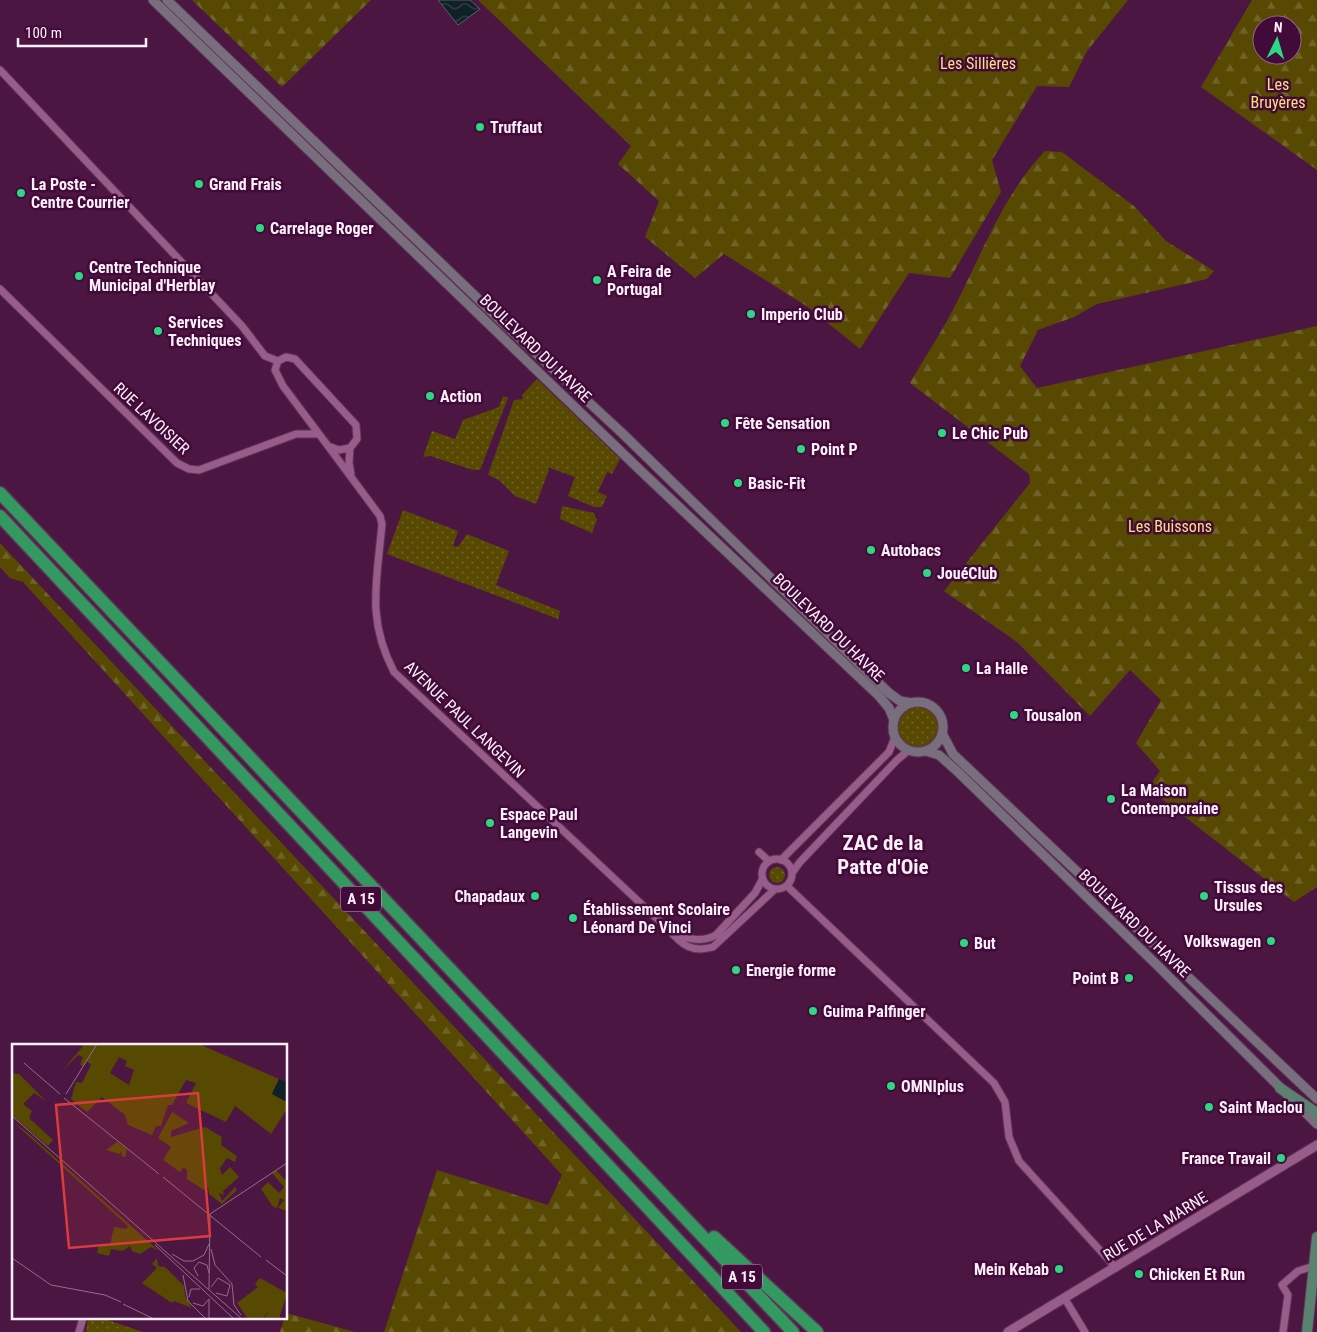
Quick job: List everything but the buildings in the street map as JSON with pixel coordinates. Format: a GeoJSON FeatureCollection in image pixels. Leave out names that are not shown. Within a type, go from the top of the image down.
{"type":"FeatureCollection","features":[{"type":"Feature","properties":{"kind":"highway","name":"A 15"},"geometry":{"type":"LineString","coordinates":[[0,492],[793,1332]]}},
{"type":"Feature","properties":{"kind":"highway","name":"A 15"},"geometry":{"type":"LineString","coordinates":[[0,516],[764,1332]]}},
{"type":"Feature","properties":{"kind":"highway"},"geometry":{"type":"LineString","coordinates":[[691,1222],[700,1224],[817,1332]]}},
{"type":"Feature","properties":{"kind":"main road","name":"BOULEVARD DU HAVRE"},"geometry":{"type":"LineString","coordinates":[[153,0],[641,471],[878,696],[889,708],[894,720],[895,736]]}},
{"type":"Feature","properties":{"kind":"main road","name":"BOULEVARD DU HAVRE"},"geometry":{"type":"LineString","coordinates":[[167,0],[498,318],[622,433],[889,693],[900,701],[922,703],[935,709],[942,721],[942,733],[953,754],[1317,1099]]}},
{"type":"Feature","properties":{"kind":"main road"},"geometry":{"type":"LineString","coordinates":[[894,720],[901,709],[912,703]]}},
{"type":"Feature","properties":{"kind":"main road"},"geometry":{"type":"LineString","coordinates":[[926,750],[936,744],[942,733]]}},
{"type":"Feature","properties":{"kind":"main road"},"geometry":{"type":"LineString","coordinates":[[895,736],[899,744],[909,750]]}},
{"type":"Feature","properties":{"kind":"main road","name":"BOULEVARD DU HAVRE"},"geometry":{"type":"LineString","coordinates":[[909,750],[926,750],[939,754],[1158,966],[1317,1124]]}},
{"type":"Feature","properties":{"kind":"main road"},"geometry":{"type":"LineString","coordinates":[[1280,1088],[1317,1113]]}},
{"type":"Feature","properties":{"kind":"main road"},"geometry":{"type":"LineString","coordinates":[[1307,1332],[1317,1237]]}},
{"type":"Feature","properties":{"kind":"street"},"geometry":{"type":"LineString","coordinates":[[0,70],[242,326],[265,356],[278,361],[286,357],[296,358],[356,425],[357,439],[350,448],[349,463],[351,477]]}},
{"type":"Feature","properties":{"kind":"street","name":"RUE LAVOISIER"},"geometry":{"type":"LineString","coordinates":[[0,289],[127,415],[183,467],[200,470],[296,434],[318,434]]}},
{"type":"Feature","properties":{"kind":"street","name":"AVENUE PAUL LANGEVIN"},"geometry":{"type":"LineString","coordinates":[[278,361],[275,370],[283,386],[380,516],[382,524],[375,615],[384,654],[394,672],[669,930],[680,943],[705,950],[713,947],[774,890]]}},
{"type":"Feature","properties":{"kind":"street"},"geometry":{"type":"LineString","coordinates":[[328,446],[339,450],[350,448]]}},
{"type":"Feature","properties":{"kind":"street"},"geometry":{"type":"LineString","coordinates":[[781,860],[889,752],[895,736]]}},
{"type":"Feature","properties":{"kind":"street"},"geometry":{"type":"LineString","coordinates":[[787,886],[792,873],[800,862],[897,760],[909,750]]}},
{"type":"Feature","properties":{"kind":"street"},"geometry":{"type":"LineString","coordinates":[[759,852],[768,861]]}},
{"type":"Feature","properties":{"kind":"street"},"geometry":{"type":"LineString","coordinates":[[669,930],[684,937],[708,939],[716,935],[755,893],[762,880],[763,867],[768,861],[781,860],[789,865],[792,873]]}},
{"type":"Feature","properties":{"kind":"street"},"geometry":{"type":"LineString","coordinates":[[762,880],[774,890],[787,886]]}},
{"type":"Feature","properties":{"kind":"street"},"geometry":{"type":"LineString","coordinates":[[787,886],[994,1083],[1005,1102],[1009,1137],[1019,1161],[1116,1268]]}},
{"type":"Feature","properties":{"kind":"street","name":"RUE DE LA MARNE"},"geometry":{"type":"LineString","coordinates":[[1008,1332],[1317,1145]]}},
{"type":"Feature","properties":{"kind":"street"},"geometry":{"type":"LineString","coordinates":[[1283,1332],[1288,1295],[1282,1285],[1298,1271],[1314,1266]]}},
{"type":"Feature","properties":{"kind":"street"},"geometry":{"type":"LineString","coordinates":[[1065,1299],[1085,1332]]}},
{"type":"Feature","properties":{"kind":"green space"},"geometry":{"type":"Polygon","coordinates":[[[192,0],[371,0],[282,87],[192,0]]]}},
{"type":"Feature","properties":{"kind":"green space","name":"Les Sillières"},"geometry":{"type":"Polygon","coordinates":[[[478,0],[1128,0],[1087,51],[1069,87],[1037,86],[992,160],[1001,192],[950,278],[909,273],[860,349],[808,307],[724,254],[695,278],[645,237],[659,201],[618,164],[631,146],[478,0]]]}},
{"type":"Feature","properties":{"kind":"green space","name":"Les Bruyères"},"geometry":{"type":"Polygon","coordinates":[[[1252,0],[1317,0],[1317,170],[1201,87],[1252,0]]]}},
{"type":"Feature","properties":{"kind":"green space","name":"Les Buissons"},"geometry":{"type":"Polygon","coordinates":[[[1045,151],[1062,152],[1134,206],[1166,241],[1214,271],[1207,279],[1097,304],[1074,317],[1038,330],[1020,366],[1037,388],[1317,326],[1317,887],[1294,902],[1148,788],[1160,771],[1136,743],[1161,700],[1130,670],[1090,716],[1017,642],[944,591],[1030,483],[1029,474],[910,383],[954,309],[1007,202],[1031,167],[1045,151]]]}},
{"type":"Feature","properties":{"kind":"green space"},"geometry":{"type":"Polygon","coordinates":[[[537,379],[620,459],[612,474],[607,472],[598,492],[607,496],[602,507],[594,507],[568,496],[575,477],[547,467],[549,470],[536,504],[515,496],[499,480],[488,475],[514,400],[523,399],[522,395],[537,379]]]}},
{"type":"Feature","properties":{"kind":"green space"},"geometry":{"type":"Polygon","coordinates":[[[503,396],[508,398],[480,470],[473,470],[430,456],[423,457],[432,431],[455,439],[463,420],[499,407],[503,396]]]}},
{"type":"Feature","properties":{"kind":"green space"},"geometry":{"type":"Polygon","coordinates":[[[562,506],[594,513],[597,520],[592,533],[560,519],[562,506]]]}},
{"type":"Feature","properties":{"kind":"green space"},"geometry":{"type":"Polygon","coordinates":[[[403,510],[458,531],[453,546],[458,547],[467,534],[509,551],[496,585],[560,611],[558,619],[387,554],[403,510]]]}},
{"type":"Feature","properties":{"kind":"green space"},"geometry":{"type":"Polygon","coordinates":[[[0,543],[741,1332],[384,1332],[437,1170],[548,1205],[562,1175],[23,582],[10,578],[0,567],[0,543]]]}},
{"type":"Feature","properties":{"kind":"green space"},"geometry":{"type":"Polygon","coordinates":[[[918,707],[932,713],[938,727],[932,741],[918,747],[904,741],[898,727],[904,713],[918,707]]]}},
{"type":"Feature","properties":{"kind":"green space"},"geometry":{"type":"Polygon","coordinates":[[[774,867],[780,867],[785,872],[783,881],[774,883],[769,878],[769,872],[774,867]]]}},
{"type":"Feature","properties":{"kind":"green space"},"geometry":{"type":"Polygon","coordinates":[[[288,1314],[355,1332],[280,1332],[284,1320],[288,1320],[288,1314]]]}},
{"type":"Feature","properties":{"kind":"green space"},"geometry":{"type":"Polygon","coordinates":[[[88,1320],[108,1320],[143,1332],[86,1332],[88,1320]]]}},
{"type":"Feature","properties":{"kind":"water"},"geometry":{"type":"Polygon","coordinates":[[[438,0],[470,0],[480,9],[458,25],[438,0]]]}},
{"type":"Feature","properties":{"kind":"place","name":"Truffaut"},"geometry":{"type":"Point","coordinates":[480,127]}},
{"type":"Feature","properties":{"kind":"place","name":"Grand Frais"},"geometry":{"type":"Point","coordinates":[199,184]}},
{"type":"Feature","properties":{"kind":"place","name":"La Poste - Centre Courrier"},"geometry":{"type":"Point","coordinates":[21,193]}},
{"type":"Feature","properties":{"kind":"place","name":"Carrelage Roger"},"geometry":{"type":"Point","coordinates":[260,228]}},
{"type":"Feature","properties":{"kind":"place","name":"Centre Technique Municipal d'Herblay"},"geometry":{"type":"Point","coordinates":[79,276]}},
{"type":"Feature","properties":{"kind":"place","name":"A Feira de Portugal"},"geometry":{"type":"Point","coordinates":[597,280]}},
{"type":"Feature","properties":{"kind":"place","name":"Imperio Club"},"geometry":{"type":"Point","coordinates":[751,314]}},
{"type":"Feature","properties":{"kind":"place","name":"Services Techniques"},"geometry":{"type":"Point","coordinates":[158,331]}},
{"type":"Feature","properties":{"kind":"place","name":"Action"},"geometry":{"type":"Point","coordinates":[430,396]}},
{"type":"Feature","properties":{"kind":"place","name":"Fête Sensation"},"geometry":{"type":"Point","coordinates":[725,423]}},
{"type":"Feature","properties":{"kind":"place","name":"Le Chic Pub"},"geometry":{"type":"Point","coordinates":[942,433]}},
{"type":"Feature","properties":{"kind":"place","name":"Point P"},"geometry":{"type":"Point","coordinates":[801,449]}},
{"type":"Feature","properties":{"kind":"place","name":"Basic-Fit"},"geometry":{"type":"Point","coordinates":[738,483]}},
{"type":"Feature","properties":{"kind":"place","name":"Autobacs"},"geometry":{"type":"Point","coordinates":[871,550]}},
{"type":"Feature","properties":{"kind":"place","name":"JouéClub"},"geometry":{"type":"Point","coordinates":[927,573]}},
{"type":"Feature","properties":{"kind":"place","name":"La Halle"},"geometry":{"type":"Point","coordinates":[966,668]}},
{"type":"Feature","properties":{"kind":"place","name":"Tousalon"},"geometry":{"type":"Point","coordinates":[1014,715]}},
{"type":"Feature","properties":{"kind":"place","name":"La Maison Contemporaine"},"geometry":{"type":"Point","coordinates":[1111,799]}},
{"type":"Feature","properties":{"kind":"place","name":"Espace Paul Langevin"},"geometry":{"type":"Point","coordinates":[490,823]}},
{"type":"Feature","properties":{"kind":"place","name":"Chapadaux"},"geometry":{"type":"Point","coordinates":[535,896]}},
{"type":"Feature","properties":{"kind":"place","name":"Tissus des Ursules"},"geometry":{"type":"Point","coordinates":[1204,896]}},
{"type":"Feature","properties":{"kind":"place","name":"Établissement Scolaire Léonard De Vinci"},"geometry":{"type":"Point","coordinates":[573,918]}},
{"type":"Feature","properties":{"kind":"place","name":"Volkswagen"},"geometry":{"type":"Point","coordinates":[1271,941]}},
{"type":"Feature","properties":{"kind":"place","name":"But"},"geometry":{"type":"Point","coordinates":[964,943]}},
{"type":"Feature","properties":{"kind":"place","name":"Energie forme"},"geometry":{"type":"Point","coordinates":[736,970]}},
{"type":"Feature","properties":{"kind":"place","name":"Point B"},"geometry":{"type":"Point","coordinates":[1129,978]}},
{"type":"Feature","properties":{"kind":"place","name":"Guima Palfinger"},"geometry":{"type":"Point","coordinates":[813,1011]}},
{"type":"Feature","properties":{"kind":"place","name":"OMNIplus"},"geometry":{"type":"Point","coordinates":[891,1086]}},
{"type":"Feature","properties":{"kind":"place","name":"Saint Maclou"},"geometry":{"type":"Point","coordinates":[1209,1107]}},
{"type":"Feature","properties":{"kind":"place","name":"France Travail"},"geometry":{"type":"Point","coordinates":[1281,1158]}},
{"type":"Feature","properties":{"kind":"place","name":"Mein Kebab"},"geometry":{"type":"Point","coordinates":[1059,1269]}},
{"type":"Feature","properties":{"kind":"place","name":"Chicken Et Run"},"geometry":{"type":"Point","coordinates":[1139,1274]}},
{"type":"Feature","properties":{"kind":"district","name":"ZAC de la Patte d'Oie"},"geometry":{"type":"Point","coordinates":[883,855]}}]}
